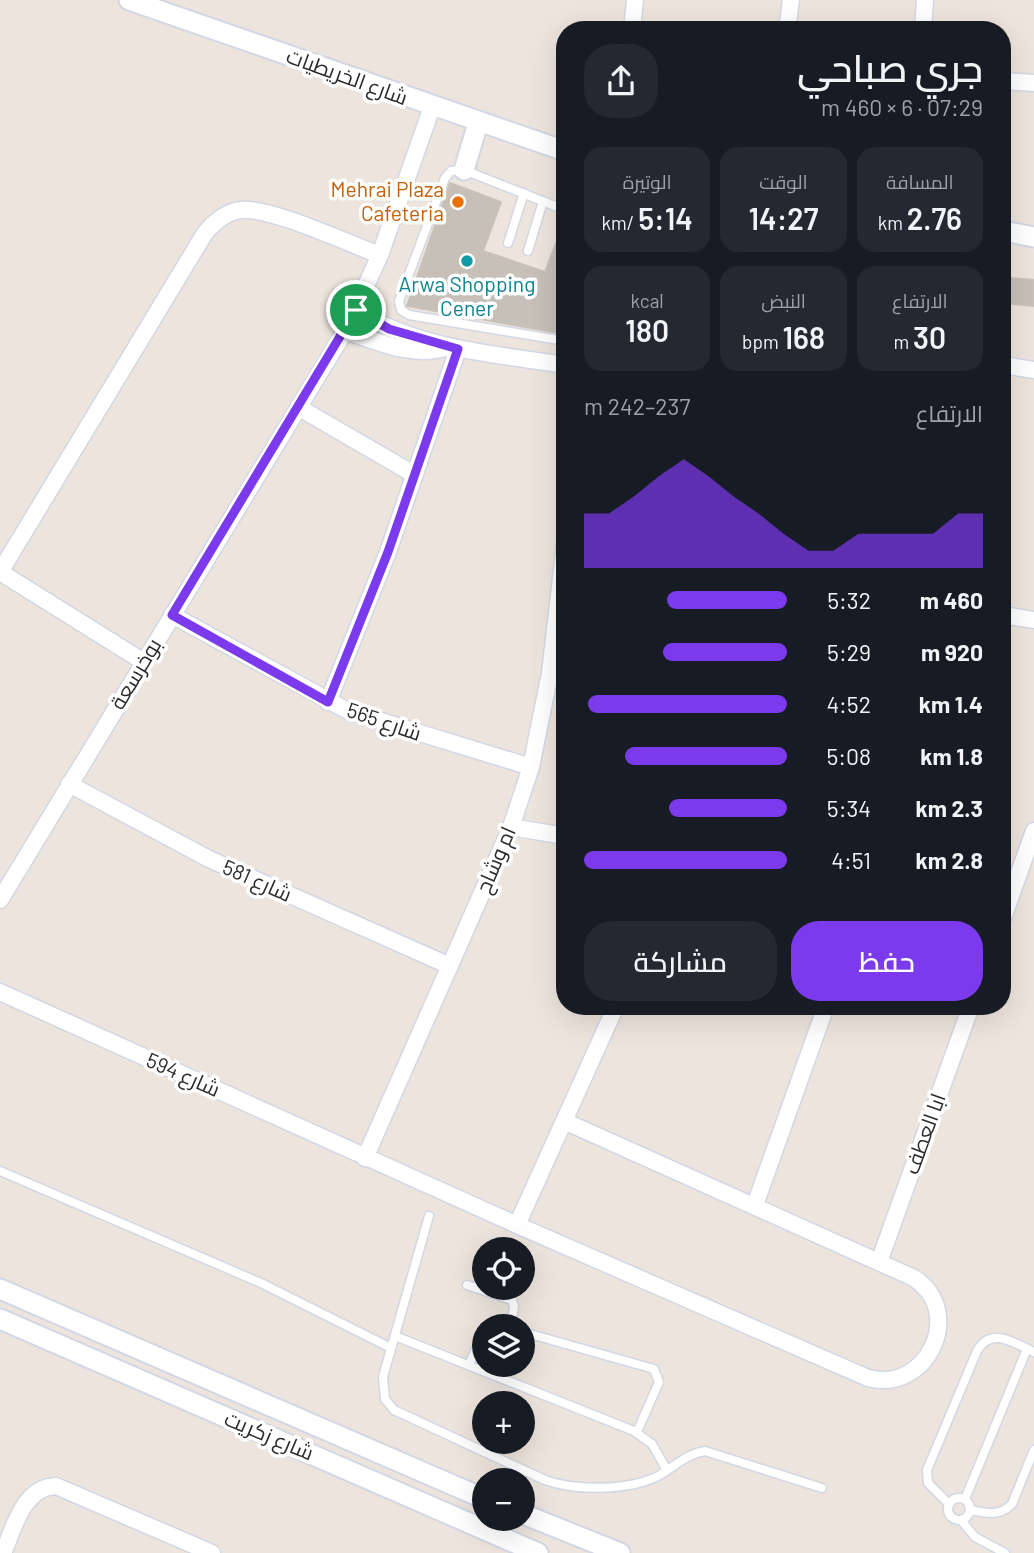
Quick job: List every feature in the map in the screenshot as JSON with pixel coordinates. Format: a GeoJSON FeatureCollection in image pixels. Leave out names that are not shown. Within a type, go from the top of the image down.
{"type":"FeatureCollection","features":[{"type":"Feature","properties":{"kind":"street","name":"شارع الخريطيات"},"geometry":{"type":"LineString","coordinates":[[130,0],[556,148]]}},
{"type":"Feature","properties":{"kind":"street"},"geometry":{"type":"LineString","coordinates":[[633,21],[635,0]]}},
{"type":"Feature","properties":{"kind":"street"},"geometry":{"type":"LineString","coordinates":[[788,21],[791,0]]}},
{"type":"Feature","properties":{"kind":"street"},"geometry":{"type":"LineString","coordinates":[[924,21],[925,0]]}},
{"type":"Feature","properties":{"kind":"street"},"geometry":{"type":"LineString","coordinates":[[1011,82],[1034,83]]}},
{"type":"Feature","properties":{"kind":"street","name":"بوخرسعة"},"geometry":{"type":"LineString","coordinates":[[0,900],[345,331],[380,255],[432,107]]}},
{"type":"Feature","properties":{"kind":"street"},"geometry":{"type":"LineString","coordinates":[[464,170],[478,123]]}},
{"type":"Feature","properties":{"kind":"street"},"geometry":{"type":"LineString","coordinates":[[144,662],[0,572],[205,233],[218,219],[234,212],[260,211],[380,255]]}},
{"type":"Feature","properties":{"kind":"street"},"geometry":{"type":"LineString","coordinates":[[1011,229],[1034,228]]}},
{"type":"Feature","properties":{"kind":"street"},"geometry":{"type":"LineString","coordinates":[[1011,231],[1034,237]]}},
{"type":"Feature","properties":{"kind":"street"},"geometry":{"type":"LineString","coordinates":[[356,310],[389,329],[453,348],[556,364]]}},
{"type":"Feature","properties":{"kind":"street"},"geometry":{"type":"LineString","coordinates":[[345,331],[400,348],[432,351],[453,348]]}},
{"type":"Feature","properties":{"kind":"street"},"geometry":{"type":"LineString","coordinates":[[328,702],[415,475],[453,348]]}},
{"type":"Feature","properties":{"kind":"street"},"geometry":{"type":"LineString","coordinates":[[1011,366],[1034,370]]}},
{"type":"Feature","properties":{"kind":"street"},"geometry":{"type":"LineString","coordinates":[[298,407],[415,475]]}},
{"type":"Feature","properties":{"kind":"street","name":"شارع 565"},"geometry":{"type":"LineString","coordinates":[[172,615],[328,702],[369,719],[531,767]]}},
{"type":"Feature","properties":{"kind":"street"},"geometry":{"type":"LineString","coordinates":[[1011,616],[1034,620]]}},
{"type":"Feature","properties":{"kind":"street","name":"ام وشاح"},"geometry":{"type":"LineString","coordinates":[[365,1158],[510,827],[531,767],[556,659]]}},
{"type":"Feature","properties":{"kind":"street","name":"شارع 581"},"geometry":{"type":"LineString","coordinates":[[69,784],[209,859],[450,967]]}},
{"type":"Feature","properties":{"kind":"street"},"geometry":{"type":"LineString","coordinates":[[510,827],[556,835]]}},
{"type":"Feature","properties":{"kind":"street"},"geometry":{"type":"LineString","coordinates":[[1011,896],[1034,831]]}},
{"type":"Feature","properties":{"kind":"street","name":"شارع 594"},"geometry":{"type":"LineString","coordinates":[[0,992],[365,1158],[868,1378],[895,1381],[908,1376],[926,1356],[939,1323],[939,1310],[925,1286],[755,1205],[564,1121]]}},
{"type":"Feature","properties":{"kind":"street"},"geometry":{"type":"LineString","coordinates":[[517,1225],[612,1015]]}},
{"type":"Feature","properties":{"kind":"street"},"geometry":{"type":"LineString","coordinates":[[755,1205],[823,1015]]}},
{"type":"Feature","properties":{"kind":"street","name":"ابا العطف"},"geometry":{"type":"LineString","coordinates":[[879,1262],[968,1015]]}},
{"type":"Feature","properties":{"kind":"street","name":"شارع زكريت"},"geometry":{"type":"LineString","coordinates":[[0,1289],[472,1493]]}},
{"type":"Feature","properties":{"kind":"street","name":"شارع زكريت"},"geometry":{"type":"LineString","coordinates":[[0,1320],[538,1553]]}},
{"type":"Feature","properties":{"kind":"street"},"geometry":{"type":"LineString","coordinates":[[3,1553],[31,1495],[43,1488],[56,1486],[212,1553]]}},
{"type":"Feature","properties":{"kind":"street"},"geometry":{"type":"LineString","coordinates":[[535,1519],[620,1553]]}},
{"type":"Feature","properties":{"kind":"lane"},"geometry":{"type":"LineString","coordinates":[[556,206],[456,169],[448,174],[399,301],[405,313],[556,339]]}},
{"type":"Feature","properties":{"kind":"lane"},"geometry":{"type":"LineString","coordinates":[[508,243],[524,194]]}},
{"type":"Feature","properties":{"kind":"lane"},"geometry":{"type":"LineString","coordinates":[[528,251],[543,201]]}},
{"type":"Feature","properties":{"kind":"lane"},"geometry":{"type":"LineString","coordinates":[[398,208],[429,221]]}},
{"type":"Feature","properties":{"kind":"lane"},"geometry":{"type":"LineString","coordinates":[[0,1171],[261,1283],[391,1348]]}},
{"type":"Feature","properties":{"kind":"lane"},"geometry":{"type":"LineString","coordinates":[[429,1216],[382,1384],[385,1399],[394,1410],[568,1487],[593,1488],[644,1481],[694,1452],[705,1451],[822,1488]]}},
{"type":"Feature","properties":{"kind":"lane"},"geometry":{"type":"LineString","coordinates":[[467,1285],[512,1300],[513,1314]]}},
{"type":"Feature","properties":{"kind":"lane"},"geometry":{"type":"LineString","coordinates":[[535,1335],[654,1369],[659,1382],[637,1432]]}},
{"type":"Feature","properties":{"kind":"lane"},"geometry":{"type":"LineString","coordinates":[[395,1336],[637,1432],[652,1444],[667,1470]]}},
{"type":"Feature","properties":{"kind":"lane"},"geometry":{"type":"LineString","coordinates":[[965,1499],[1031,1350],[994,1337],[987,1339],[977,1351],[927,1470],[928,1483],[949,1504],[952,1518],[961,1520],[975,1537],[1005,1553]]}},
{"type":"Feature","properties":{"kind":"lane"},"geometry":{"type":"LineString","coordinates":[[469,1365],[472,1358]]}},
{"type":"Feature","properties":{"kind":"lane"},"geometry":{"type":"LineString","coordinates":[[971,1510],[991,1514],[1006,1510],[1012,1504],[1034,1450]]}},
{"type":"Feature","properties":{"kind":"lane"},"geometry":{"type":"LineString","coordinates":[[949,1504],[956,1498],[965,1499]]}},
{"type":"Feature","properties":{"kind":"lane"},"geometry":{"type":"LineString","coordinates":[[965,1499],[971,1510]]}},
{"type":"Feature","properties":{"kind":"lane"},"geometry":{"type":"LineString","coordinates":[[961,1520],[971,1510]]}},
{"type":"Feature","properties":{"kind":"building","name":"Arwa Shopping Cener"},"geometry":{"type":"Polygon","coordinates":[[[450,183],[501,202],[483,251],[545,272],[556,243],[556,332],[407,306],[450,183]]]}},
{"type":"Feature","properties":{"kind":"building"},"geometry":{"type":"Polygon","coordinates":[[[1011,278],[1034,280],[1034,306],[1011,304],[1011,278]]]}},
{"type":"Feature","properties":{"kind":"place","name":"Mehrai Plaza Cafeteria"},"geometry":{"type":"Point","coordinates":[458,202]}},
{"type":"Feature","properties":{"kind":"place","name":"Arwa Shopping Cener"},"geometry":{"type":"Point","coordinates":[467,261]}},
{"type":"Feature","properties":{"kind":"route"},"geometry":{"type":"LineString","coordinates":[[356,310],[389,329],[458,349],[388,552],[328,702],[172,615],[356,310]]}}]}
